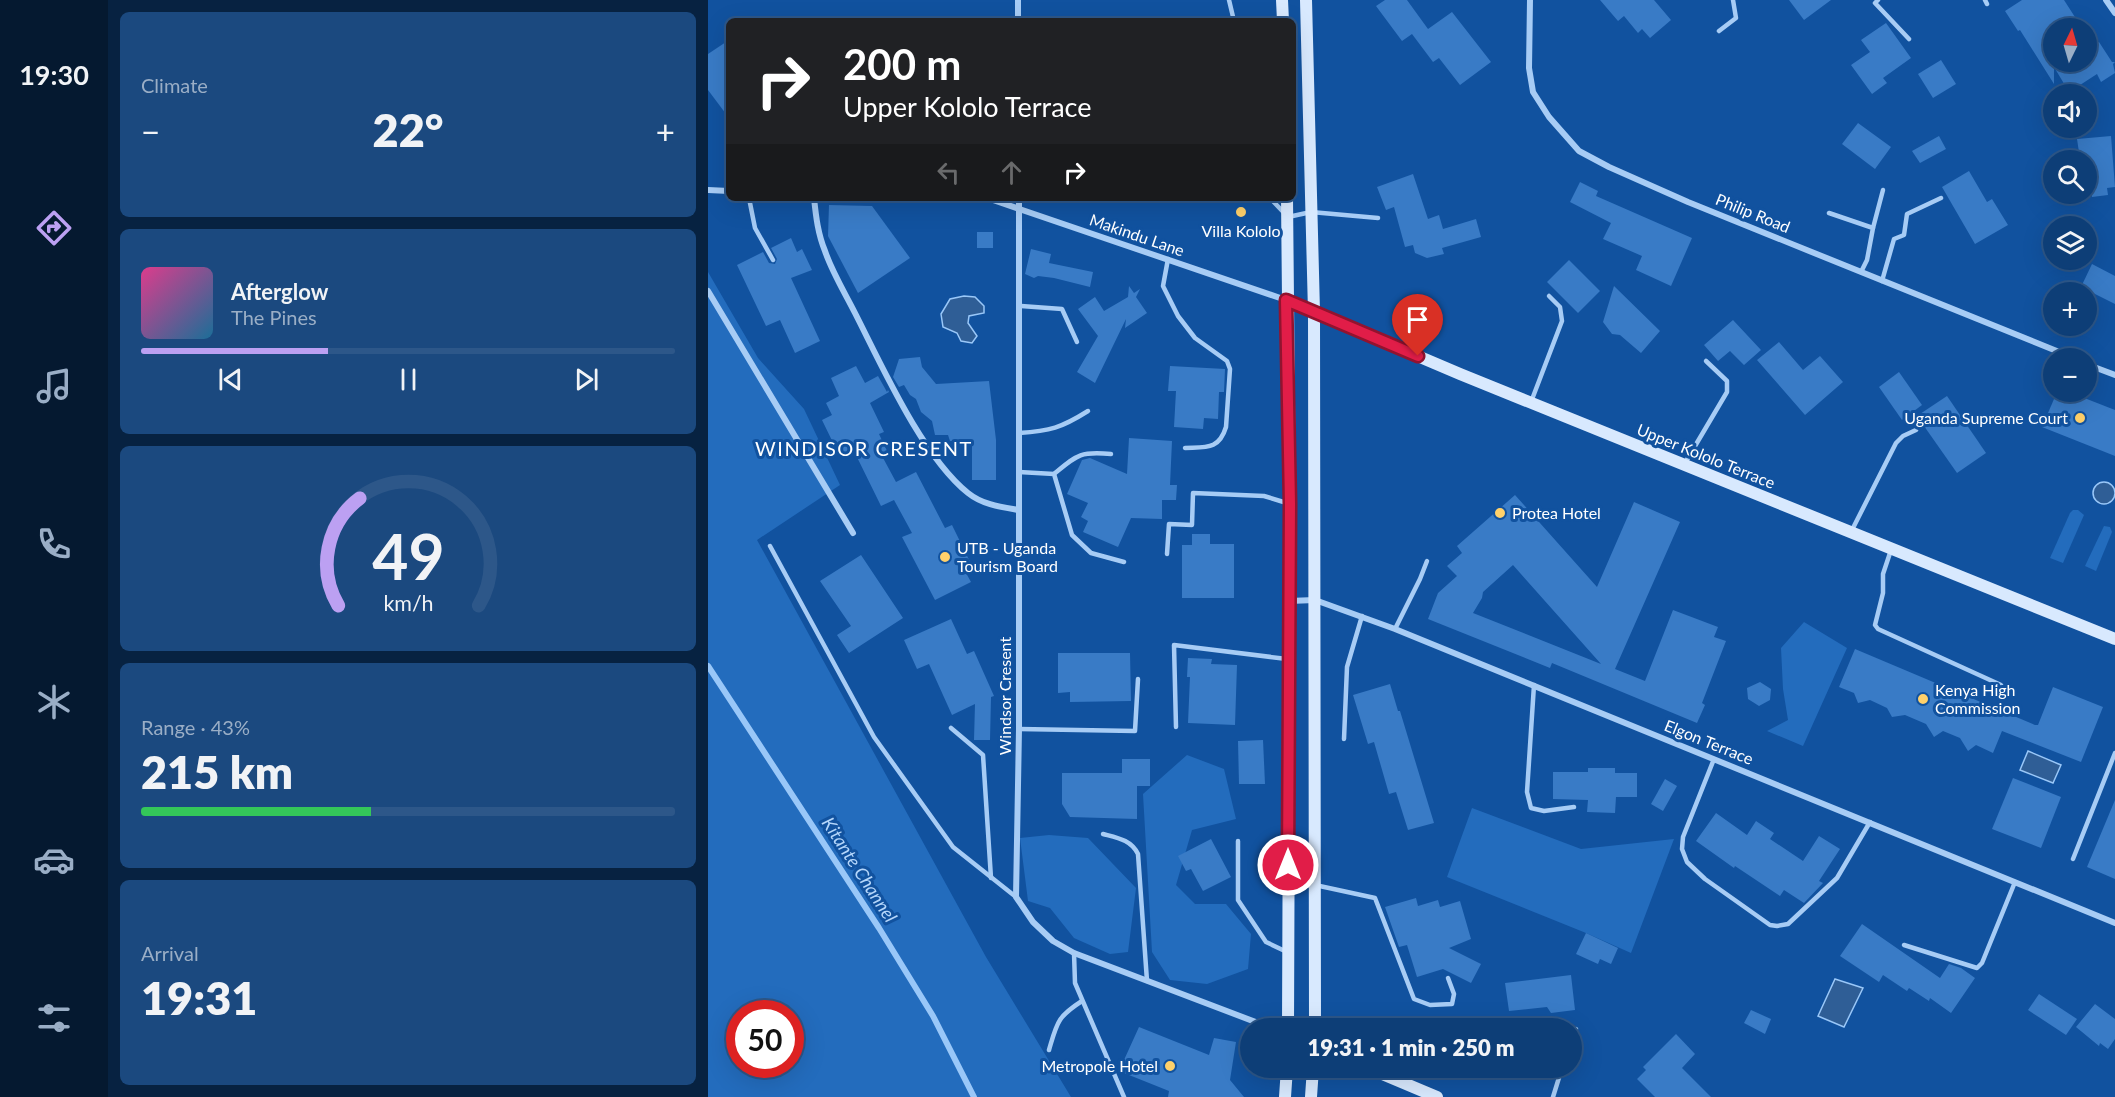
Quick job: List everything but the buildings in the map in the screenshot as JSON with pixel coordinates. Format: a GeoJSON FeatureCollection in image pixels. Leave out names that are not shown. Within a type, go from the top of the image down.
{"type":"FeatureCollection","features":[{"type":"Feature","properties":{"kind":"main road"},"geometry":{"type":"LineString","coordinates":[[1282,0],[1283,18]]}},
{"type":"Feature","properties":{"kind":"main road"},"geometry":{"type":"LineString","coordinates":[[1306,0],[1314,312],[1315,1018]]}},
{"type":"Feature","properties":{"kind":"main road"},"geometry":{"type":"LineString","coordinates":[[1287,201],[1286,300],[1290,504],[1288,1018]]}},
{"type":"Feature","properties":{"kind":"main road","name":"Upper Kololo Terrace"},"geometry":{"type":"LineString","coordinates":[[1286,300],[1684,465],[2115,639]]}},
{"type":"Feature","properties":{"kind":"main road"},"geometry":{"type":"LineString","coordinates":[[1285,1097],[1286,1078]]}},
{"type":"Feature","properties":{"kind":"main road"},"geometry":{"type":"LineString","coordinates":[[1311,1097],[1312,1078]]}},
{"type":"Feature","properties":{"kind":"main road"},"geometry":{"type":"LineString","coordinates":[[1392,1078],[1437,1097]]}},
{"type":"Feature","properties":{"kind":"street"},"geometry":{"type":"LineString","coordinates":[[1018,0],[1018,18]]}},
{"type":"Feature","properties":{"kind":"street","name":"Philip Road"},"geometry":{"type":"LineString","coordinates":[[1530,0],[1530,68],[1533,92],[1549,117],[1579,151],[1688,202],[2049,348]]}},
{"type":"Feature","properties":{"kind":"street"},"geometry":{"type":"LineString","coordinates":[[2106,0],[2115,13]]}},
{"type":"Feature","properties":{"kind":"street"},"geometry":{"type":"LineString","coordinates":[[708,190],[726,191]]}},
{"type":"Feature","properties":{"kind":"street"},"geometry":{"type":"LineString","coordinates":[[814,201],[816,221],[825,253],[872,347],[926,444],[951,476],[968,493],[994,506],[1019,510]]}},
{"type":"Feature","properties":{"kind":"street","name":"Makindu Lane"},"geometry":{"type":"LineString","coordinates":[[996,201],[1286,300]]}},
{"type":"Feature","properties":{"kind":"street","name":"Windsor Cresent"},"geometry":{"type":"LineString","coordinates":[[1016,897],[1021,306],[1019,201]]}},
{"type":"Feature","properties":{"kind":"street"},"geometry":{"type":"LineString","coordinates":[[708,291],[853,534]]}},
{"type":"Feature","properties":{"kind":"street"},"geometry":{"type":"LineString","coordinates":[[2097,368],[2115,375]]}},
{"type":"Feature","properties":{"kind":"street","name":"Elgon Terrace"},"geometry":{"type":"LineString","coordinates":[[1289,601],[1315,600],[1362,616],[2115,923]]}},
{"type":"Feature","properties":{"kind":"street"},"geometry":{"type":"LineString","coordinates":[[1016,897],[1033,922],[1053,941],[1074,953],[1245,1018]]}},
{"type":"Feature","properties":{"kind":"lane"},"geometry":{"type":"LineString","coordinates":[[1229,0],[1232,18]]}},
{"type":"Feature","properties":{"kind":"lane"},"geometry":{"type":"LineString","coordinates":[[1719,31],[1736,18],[1733,0]]}},
{"type":"Feature","properties":{"kind":"lane"},"geometry":{"type":"LineString","coordinates":[[1878,0],[1875,3],[1909,39]]}},
{"type":"Feature","properties":{"kind":"lane"},"geometry":{"type":"LineString","coordinates":[[1861,272],[1867,260],[1883,190]]}},
{"type":"Feature","properties":{"kind":"lane"},"geometry":{"type":"LineString","coordinates":[[1882,281],[1894,240],[1904,235],[1907,214],[1941,198]]}},
{"type":"Feature","properties":{"kind":"lane"},"geometry":{"type":"LineString","coordinates":[[750,201],[755,228],[773,260]]}},
{"type":"Feature","properties":{"kind":"lane"},"geometry":{"type":"LineString","coordinates":[[1273,201],[1288,216],[1311,213],[1378,218]]}},
{"type":"Feature","properties":{"kind":"lane"},"geometry":{"type":"LineString","coordinates":[[1829,213],[1873,228]]}},
{"type":"Feature","properties":{"kind":"lane"},"geometry":{"type":"LineString","coordinates":[[1168,260],[1163,286],[1178,316],[1196,338],[1227,361],[1230,369],[1224,434],[1219,442],[1209,447],[1185,448]]}},
{"type":"Feature","properties":{"kind":"lane"},"geometry":{"type":"LineString","coordinates":[[1531,402],[1560,333],[1562,321],[1560,307],[1549,296]]}},
{"type":"Feature","properties":{"kind":"lane"},"geometry":{"type":"LineString","coordinates":[[1021,306],[1062,309],[1077,342]]}},
{"type":"Feature","properties":{"kind":"lane"},"geometry":{"type":"LineString","coordinates":[[1684,465],[1727,392],[1727,381],[1706,361]]}},
{"type":"Feature","properties":{"kind":"lane"},"geometry":{"type":"LineString","coordinates":[[1019,433],[1049,431],[1071,422],[1088,411]]}},
{"type":"Feature","properties":{"kind":"lane"},"geometry":{"type":"LineString","coordinates":[[1851,532],[1896,443],[1903,436],[1916,430]]}},
{"type":"Feature","properties":{"kind":"lane"},"geometry":{"type":"LineString","coordinates":[[1019,472],[1054,474],[1071,460],[1088,452],[1111,454]]}},
{"type":"Feature","properties":{"kind":"lane"},"geometry":{"type":"LineString","coordinates":[[1054,474],[1072,535],[1091,553],[1124,562]]}},
{"type":"Feature","properties":{"kind":"lane"},"geometry":{"type":"LineString","coordinates":[[1167,554],[1169,524],[1192,525],[1193,493],[1264,496],[1290,504]]}},
{"type":"Feature","properties":{"kind":"lane"},"geometry":{"type":"LineString","coordinates":[[770,546],[874,737],[953,847],[1016,897]]}},
{"type":"Feature","properties":{"kind":"lane"},"geometry":{"type":"LineString","coordinates":[[1892,548],[1883,574],[1884,593],[1875,625],[1878,629],[2001,685]]}},
{"type":"Feature","properties":{"kind":"lane"},"geometry":{"type":"LineString","coordinates":[[1395,629],[1427,561]]}},
{"type":"Feature","properties":{"kind":"lane"},"geometry":{"type":"LineString","coordinates":[[1344,739],[1347,667],[1362,616]]}},
{"type":"Feature","properties":{"kind":"lane"},"geometry":{"type":"LineString","coordinates":[[1176,728],[1174,645],[1289,659]]}},
{"type":"Feature","properties":{"kind":"lane"},"geometry":{"type":"LineString","coordinates":[[1019,729],[1135,731],[1138,679]]}},
{"type":"Feature","properties":{"kind":"lane"},"geometry":{"type":"LineString","coordinates":[[1534,685],[1527,792],[1532,808],[1544,811],[1574,807]]}},
{"type":"Feature","properties":{"kind":"lane"},"geometry":{"type":"LineString","coordinates":[[951,728],[983,755],[991,878]]}},
{"type":"Feature","properties":{"kind":"lane"},"geometry":{"type":"LineString","coordinates":[[2073,859],[2115,753]]}},
{"type":"Feature","properties":{"kind":"lane"},"geometry":{"type":"LineString","coordinates":[[1714,759],[1683,837],[1682,849],[1687,862],[1705,879],[1770,925],[1788,924],[1837,878],[1870,822]]}},
{"type":"Feature","properties":{"kind":"lane"},"geometry":{"type":"LineString","coordinates":[[1104,834],[1134,846],[1138,854],[1147,981]]}},
{"type":"Feature","properties":{"kind":"lane"},"geometry":{"type":"LineString","coordinates":[[1238,841],[1238,900],[1266,942],[1290,953]]}},
{"type":"Feature","properties":{"kind":"lane"},"geometry":{"type":"LineString","coordinates":[[1904,945],[1977,968],[1982,963],[2015,882]]}},
{"type":"Feature","properties":{"kind":"lane"},"geometry":{"type":"LineString","coordinates":[[1287,888],[1315,885],[1375,898],[1414,999],[1430,1005],[1452,1004],[1454,994],[1448,978]]}},
{"type":"Feature","properties":{"kind":"lane"},"geometry":{"type":"LineString","coordinates":[[1074,953],[1075,983],[1124,1097]]}},
{"type":"Feature","properties":{"kind":"lane"},"geometry":{"type":"LineString","coordinates":[[1049,1050],[1058,1020],[1082,1001]]}},
{"type":"Feature","properties":{"kind":"lane"},"geometry":{"type":"LineString","coordinates":[[1552,1097],[1559,1078]]}},
{"type":"Feature","properties":{"kind":"shaded area"},"geometry":{"type":"Polygon","coordinates":[[[708,272],[758,358],[804,409],[840,485],[757,540],[986,957],[1071,1097],[708,1097],[708,272]]]}},
{"type":"Feature","properties":{"kind":"shaded area"},"geometry":{"type":"Polygon","coordinates":[[[964,296],[975,297],[984,306],[984,313],[969,316],[968,323],[977,336],[972,343],[961,341],[957,333],[943,327],[941,314],[950,299],[964,296]]]}},
{"type":"Feature","properties":{"kind":"shaded area"},"geometry":{"type":"Polygon","coordinates":[[[2104,482],[2112,485],[2115,493],[2112,501],[2104,504],[2096,501],[2093,493],[2096,485],[2104,482]]]}},
{"type":"Feature","properties":{"kind":"shaded area"},"geometry":{"type":"Polygon","coordinates":[[[2073,510],[2078,510],[2084,515],[2063,563],[2050,558],[2073,510]]]}},
{"type":"Feature","properties":{"kind":"shaded area"},"geometry":{"type":"Polygon","coordinates":[[[2104,526],[2110,527],[2112,532],[2096,571],[2085,566],[2104,526]]]}},
{"type":"Feature","properties":{"kind":"shaded area"},"geometry":{"type":"Polygon","coordinates":[[[1804,622],[1847,648],[1803,746],[1767,731],[1788,720],[1783,689],[1781,648],[1804,622]]]}},
{"type":"Feature","properties":{"kind":"shaded area"},"geometry":{"type":"Polygon","coordinates":[[[2028,751],[2061,765],[2053,783],[2020,770],[2028,751]]]}},
{"type":"Feature","properties":{"kind":"shaded area"},"geometry":{"type":"Polygon","coordinates":[[[1187,755],[1224,769],[1236,819],[1192,830],[1176,885],[1195,904],[1226,904],[1251,934],[1248,969],[1207,984],[1170,980],[1152,952],[1143,794],[1187,755]]]}},
{"type":"Feature","properties":{"kind":"shaded area"},"geometry":{"type":"Polygon","coordinates":[[[1472,808],[1581,849],[1674,839],[1631,953],[1447,877],[1472,808]]]}},
{"type":"Feature","properties":{"kind":"shaded area"},"geometry":{"type":"Polygon","coordinates":[[[1049,835],[1088,838],[1136,888],[1128,952],[1110,954],[1074,938],[1050,908],[1028,901],[1020,838],[1049,835]]]}},
{"type":"Feature","properties":{"kind":"shaded area"},"geometry":{"type":"Polygon","coordinates":[[[1835,979],[1863,988],[1844,1027],[1818,1016],[1835,979]]]}},
{"type":"Feature","properties":{"kind":"waterway","name":"Kitante Channel"},"geometry":{"type":"LineString","coordinates":[[708,666],[879,928],[933,1016],[974,1097]]}},
{"type":"Feature","properties":{"kind":"place","name":"Villa Kololo"},"geometry":{"type":"Point","coordinates":[1241,212]}},
{"type":"Feature","properties":{"kind":"place","name":"Uganda Supreme Court"},"geometry":{"type":"Point","coordinates":[2080,418]}},
{"type":"Feature","properties":{"kind":"place","name":"Protea Hotel"},"geometry":{"type":"Point","coordinates":[1500,513]}},
{"type":"Feature","properties":{"kind":"place","name":"UTB - Uganda Tourism Board"},"geometry":{"type":"Point","coordinates":[945,557]}},
{"type":"Feature","properties":{"kind":"place","name":"Kenya High Commission"},"geometry":{"type":"Point","coordinates":[1923,699]}},
{"type":"Feature","properties":{"kind":"place","name":"Metropole Hotel"},"geometry":{"type":"Point","coordinates":[1170,1066]}},
{"type":"Feature","properties":{"kind":"district","name":"WINDISOR CRESENT"},"geometry":{"type":"Point","coordinates":[864,449]}},
{"type":"Feature","properties":{"kind":"route"},"geometry":{"type":"LineString","coordinates":[[1288,865],[1290,504],[1286,300],[1418,356]]}}]}
